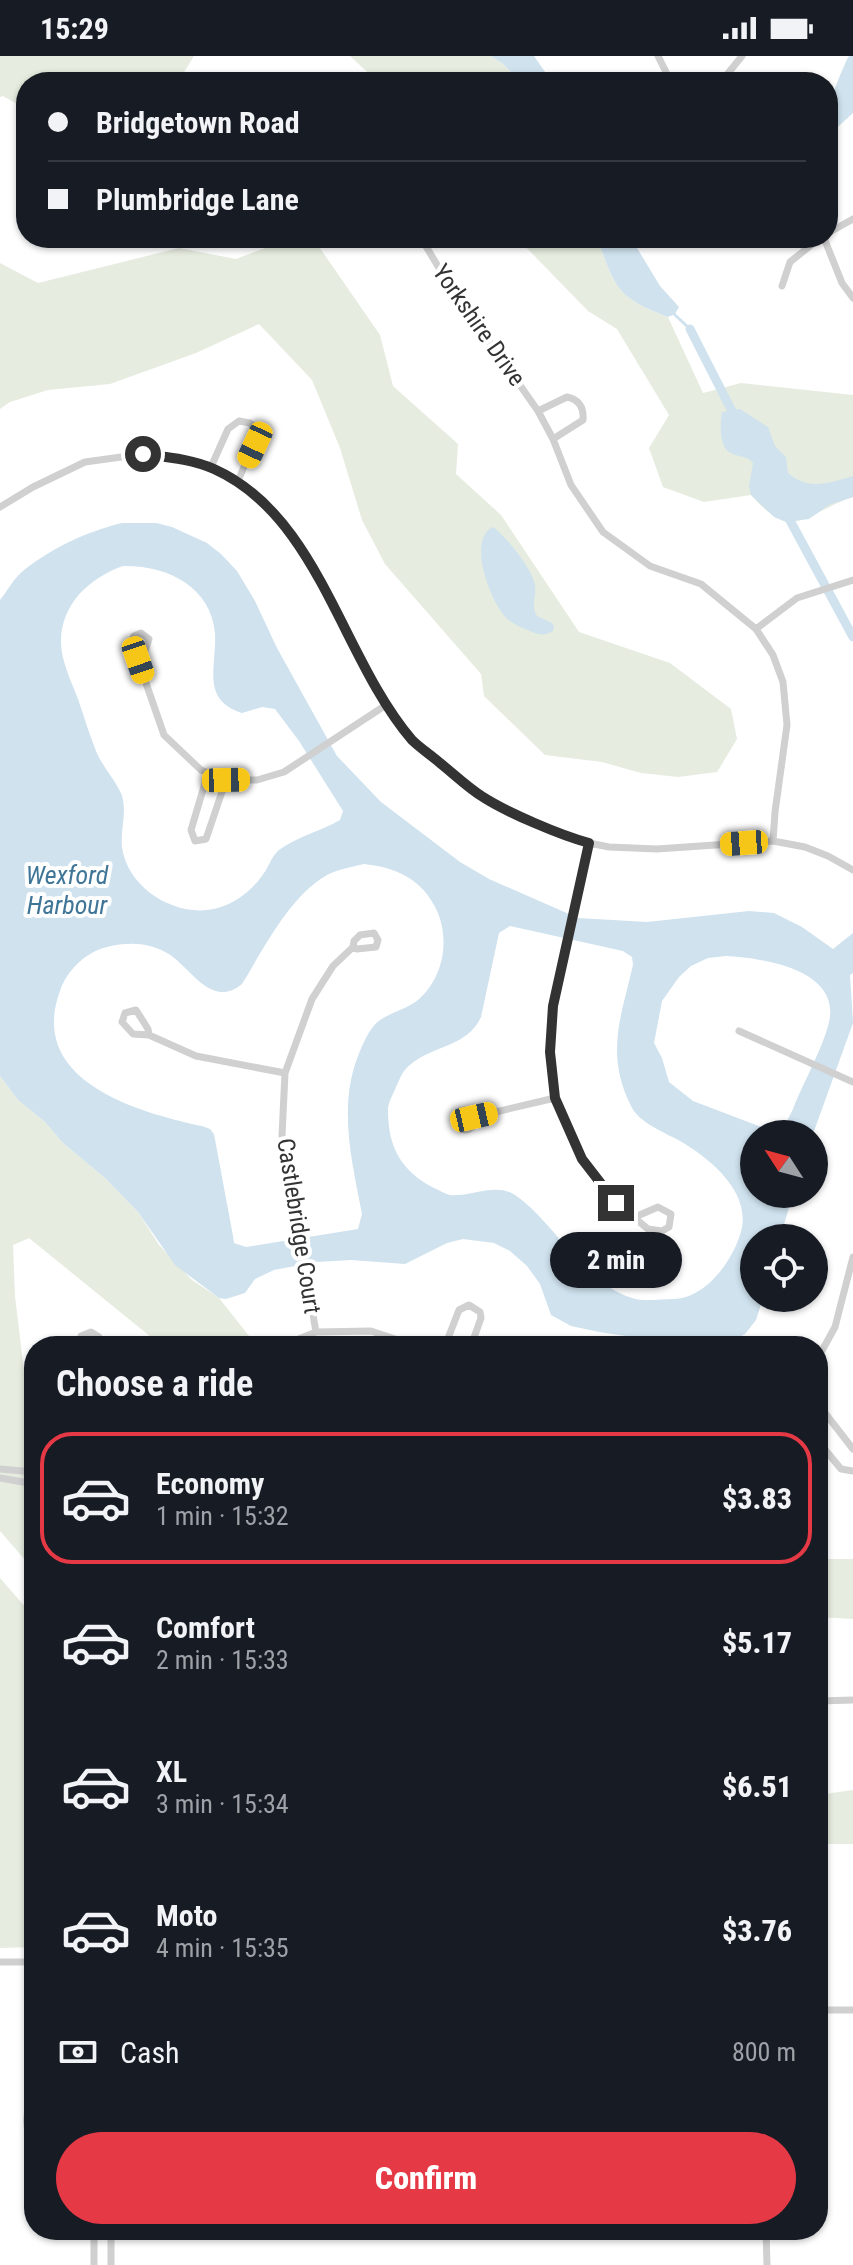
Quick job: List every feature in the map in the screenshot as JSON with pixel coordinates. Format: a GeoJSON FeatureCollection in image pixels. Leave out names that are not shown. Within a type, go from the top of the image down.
{"type":"FeatureCollection","features":[{"type":"Feature","properties":{"kind":"street"},"geometry":{"type":"LineString","coordinates":[[729,72],[742,56]]}},
{"type":"Feature","properties":{"kind":"street","name":"Yorkshire Drive"},"geometry":{"type":"LineString","coordinates":[[427,248],[538,411],[571,485],[603,532],[650,566],[701,584],[756,629],[773,655],[787,703],[773,841]]}},
{"type":"Feature","properties":{"kind":"street"},"geometry":{"type":"LineString","coordinates":[[782,286],[790,262],[809,248]]}},
{"type":"Feature","properties":{"kind":"street"},"geometry":{"type":"LineString","coordinates":[[826,248],[842,283],[853,298]]}},
{"type":"Feature","properties":{"kind":"street","name":"Yorkshire Drive"},"geometry":{"type":"LineString","coordinates":[[538,411],[567,397],[579,402],[584,412],[583,420],[553,439]]}},
{"type":"Feature","properties":{"kind":"street"},"geometry":{"type":"LineString","coordinates":[[211,467],[220,444],[233,424],[245,421],[257,429],[255,445],[238,481]]}},
{"type":"Feature","properties":{"kind":"street"},"geometry":{"type":"LineString","coordinates":[[0,507],[85,462],[143,454],[211,467],[238,481],[266,504],[305,553],[386,705],[414,742],[483,798],[571,838],[609,847],[657,849],[773,841],[828,856],[853,870]]}},
{"type":"Feature","properties":{"kind":"street"},"geometry":{"type":"LineString","coordinates":[[756,629],[797,598],[853,580]]}},
{"type":"Feature","properties":{"kind":"street"},"geometry":{"type":"LineString","coordinates":[[138,660],[164,735],[201,770],[226,780],[257,780],[284,772],[386,705]]}},
{"type":"Feature","properties":{"kind":"street"},"geometry":{"type":"LineString","coordinates":[[208,773],[191,830],[195,841],[206,839],[226,780]]}},
{"type":"Feature","properties":{"kind":"street"},"geometry":{"type":"LineString","coordinates":[[589,843],[553,1006],[550,1052],[555,1098],[582,1159],[616,1203],[648,1229],[662,1231],[672,1221],[671,1214],[658,1207],[635,1217]]}},
{"type":"Feature","properties":{"kind":"street","name":"Castlebridge Court"},"geometry":{"type":"LineString","coordinates":[[316,1332],[282,1136],[285,1073],[312,999],[333,966],[353,947]]}},
{"type":"Feature","properties":{"kind":"street"},"geometry":{"type":"LineString","coordinates":[[739,1031],[850,1081]]}},
{"type":"Feature","properties":{"kind":"street"},"geometry":{"type":"LineString","coordinates":[[149,1035],[196,1056],[285,1073]]}},
{"type":"Feature","properties":{"kind":"street"},"geometry":{"type":"LineString","coordinates":[[474,1117],[555,1098]]}},
{"type":"Feature","properties":{"kind":"street"},"geometry":{"type":"LineString","coordinates":[[828,1340],[835,1327],[853,1257]]}},
{"type":"Feature","properties":{"kind":"street"},"geometry":{"type":"LineString","coordinates":[[449,1336],[459,1310],[469,1305],[475,1307],[481,1318],[475,1336]]}},
{"type":"Feature","properties":{"kind":"street"},"geometry":{"type":"LineString","coordinates":[[306,1336],[316,1332],[371,1331],[386,1336]]}},
{"type":"Feature","properties":{"kind":"street"},"geometry":{"type":"LineString","coordinates":[[828,1417],[853,1449]]}},
{"type":"Feature","properties":{"kind":"street"},"geometry":{"type":"LineString","coordinates":[[828,1453],[841,1469],[853,1471]]}},
{"type":"Feature","properties":{"kind":"street"},"geometry":{"type":"LineString","coordinates":[[0,1469],[24,1471]]}},
{"type":"Feature","properties":{"kind":"street"},"geometry":{"type":"LineString","coordinates":[[0,1478],[24,1482]]}},
{"type":"Feature","properties":{"kind":"street"},"geometry":{"type":"LineString","coordinates":[[828,1701],[853,1700]]}},
{"type":"Feature","properties":{"kind":"street"},"geometry":{"type":"LineString","coordinates":[[0,1962],[24,1962]]}},
{"type":"Feature","properties":{"kind":"street"},"geometry":{"type":"LineString","coordinates":[[828,2010],[853,2010]]}},
{"type":"Feature","properties":{"kind":"street"},"geometry":{"type":"LineString","coordinates":[[94,2240],[94,2265]]}},
{"type":"Feature","properties":{"kind":"street"},"geometry":{"type":"LineString","coordinates":[[111,2240],[111,2265]]}},
{"type":"Feature","properties":{"kind":"street"},"geometry":{"type":"LineString","coordinates":[[766,2240],[767,2265]]}},
{"type":"Feature","properties":{"kind":"street"},"geometry":{"type":"LineString","coordinates":[[94,2251],[111,2252]]}},
{"type":"Feature","properties":{"kind":"shaded area"},"geometry":{"type":"Polygon","coordinates":[[[0,56],[194,56],[184,72],[16,72],[16,103],[0,97],[0,56]]]}},
{"type":"Feature","properties":{"kind":"shaded area"},"geometry":{"type":"Polygon","coordinates":[[[350,56],[491,56],[511,72],[367,72],[350,56]]]}},
{"type":"Feature","properties":{"kind":"shaded area"},"geometry":{"type":"Polygon","coordinates":[[[179,248],[236,259],[265,248],[320,248],[380,335],[393,386],[458,444],[456,474],[501,515],[579,632],[670,663],[731,709],[737,739],[717,772],[678,777],[545,755],[484,696],[481,674],[385,564],[362,520],[340,448],[312,380],[259,324],[196,353],[110,384],[48,390],[10,402],[0,409],[0,263],[38,283],[179,248]]]}},
{"type":"Feature","properties":{"kind":"shaded area"},"geometry":{"type":"Polygon","coordinates":[[[527,248],[601,248],[620,289],[638,303],[668,317],[703,393],[741,383],[853,395],[853,497],[811,516],[790,521],[766,510],[751,495],[704,502],[663,487],[649,448],[669,415],[617,329],[588,311],[527,248]]]}},
{"type":"Feature","properties":{"kind":"shaded area"},"geometry":{"type":"Polygon","coordinates":[[[0,1076],[18,1100],[138,1212],[159,1245],[192,1280],[219,1298],[249,1336],[150,1336],[29,1238],[13,1245],[15,1296],[24,1371],[24,1559],[0,1531],[0,1076]]]}},
{"type":"Feature","properties":{"kind":"shaded area"},"geometry":{"type":"Polygon","coordinates":[[[828,1559],[853,1559],[853,1619],[828,1618],[828,1559]]]}},
{"type":"Feature","properties":{"kind":"shaded area"},"geometry":{"type":"Polygon","coordinates":[[[0,1578],[24,1606],[24,1947],[0,1948],[0,1578]]]}},
{"type":"Feature","properties":{"kind":"shaded area"},"geometry":{"type":"Polygon","coordinates":[[[853,1790],[853,1844],[828,1844],[828,1794],[853,1790]]]}},
{"type":"Feature","properties":{"kind":"water"},"geometry":{"type":"Polygon","coordinates":[[[491,56],[534,56],[545,72],[511,72],[491,56]]]}},
{"type":"Feature","properties":{"kind":"water"},"geometry":{"type":"Polygon","coordinates":[[[849,56],[853,56],[853,113],[838,127],[838,80],[849,56]]]}},
{"type":"Feature","properties":{"kind":"water"},"geometry":{"type":"Polygon","coordinates":[[[601,248],[637,248],[660,286],[679,307],[675,314],[668,317],[628,297],[609,269],[601,248]]]}},
{"type":"Feature","properties":{"kind":"water"},"geometry":{"type":"Polygon","coordinates":[[[740,409],[768,427],[775,446],[786,457],[788,473],[811,484],[853,476],[853,497],[829,505],[809,519],[786,522],[774,517],[751,495],[749,486],[753,463],[729,452],[723,444],[722,412],[740,409]]]}},
{"type":"Feature","properties":{"kind":"water","name":"Wexford Harbour"},"geometry":{"type":"Polygon","coordinates":[[[122,523],[156,523],[207,543],[221,554],[237,571],[255,601],[277,648],[337,756],[381,802],[460,862],[489,879],[578,918],[647,922],[749,911],[774,913],[802,927],[833,949],[853,933],[853,973],[850,975],[853,1023],[818,1120],[788,1120],[829,1022],[829,1004],[823,990],[811,978],[796,970],[759,960],[726,956],[708,958],[691,966],[679,977],[662,1001],[654,1043],[669,1082],[693,1101],[743,1120],[740,1120],[740,1204],[727,1179],[716,1168],[692,1149],[646,1122],[631,1106],[623,1087],[617,1052],[620,1019],[633,965],[632,957],[623,951],[510,926],[499,933],[481,1017],[474,1028],[466,1036],[413,1062],[404,1071],[390,1101],[389,1123],[394,1146],[413,1174],[448,1194],[508,1191],[530,1207],[598,1279],[632,1298],[674,1299],[696,1293],[723,1267],[740,1235],[740,1312],[759,1312],[745,1334],[626,1336],[571,1326],[551,1315],[540,1284],[527,1266],[510,1251],[494,1243],[463,1239],[447,1243],[405,1264],[351,1260],[274,1270],[255,1279],[245,1293],[219,1298],[175,1265],[138,1212],[18,1100],[0,1076],[0,600],[24,570],[71,541],[122,523]],[[123,566],[109,572],[76,598],[63,623],[62,653],[93,745],[123,799],[122,847],[132,874],[152,895],[165,902],[193,910],[207,910],[241,897],[255,885],[279,850],[340,820],[343,811],[275,709],[262,707],[242,713],[220,700],[214,680],[215,633],[212,617],[195,591],[170,574],[123,566]],[[364,864],[340,870],[314,884],[279,924],[242,984],[231,991],[211,989],[160,949],[130,944],[99,949],[85,958],[72,969],[60,991],[54,1022],[59,1048],[73,1069],[94,1087],[119,1101],[147,1112],[202,1126],[214,1134],[234,1243],[246,1247],[358,1229],[362,1214],[351,1155],[348,1115],[352,1075],[367,1036],[376,1023],[409,1006],[427,991],[439,968],[444,942],[434,905],[421,887],[404,875],[364,864]]]}},
{"type":"Feature","properties":{"kind":"water"},"geometry":{"type":"Polygon","coordinates":[[[493,527],[524,562],[535,585],[535,612],[552,623],[553,631],[539,634],[512,623],[494,600],[481,558],[485,534],[493,527]]]}},
{"type":"Feature","properties":{"kind":"water","name":"Wexford Harbour"},"geometry":{"type":"Polygon","coordinates":[[[741,1208],[789,1208],[784,1224],[742,1224],[741,1208]]]}},
{"type":"Feature","properties":{"kind":"waterway"},"geometry":{"type":"LineString","coordinates":[[674,314],[690,329]]}},
{"type":"Feature","properties":{"kind":"waterway"},"geometry":{"type":"LineString","coordinates":[[690,329],[736,419]]}},
{"type":"Feature","properties":{"kind":"waterway"},"geometry":{"type":"LineString","coordinates":[[786,513],[853,637]]}},
{"type":"Feature","properties":{"kind":"route"},"geometry":{"type":"LineString","coordinates":[[143,454],[211,467],[238,481],[266,504],[305,553],[375,688],[414,742],[483,798],[571,838],[589,843],[553,1006],[550,1052],[555,1098],[582,1159],[616,1203]]}}]}
